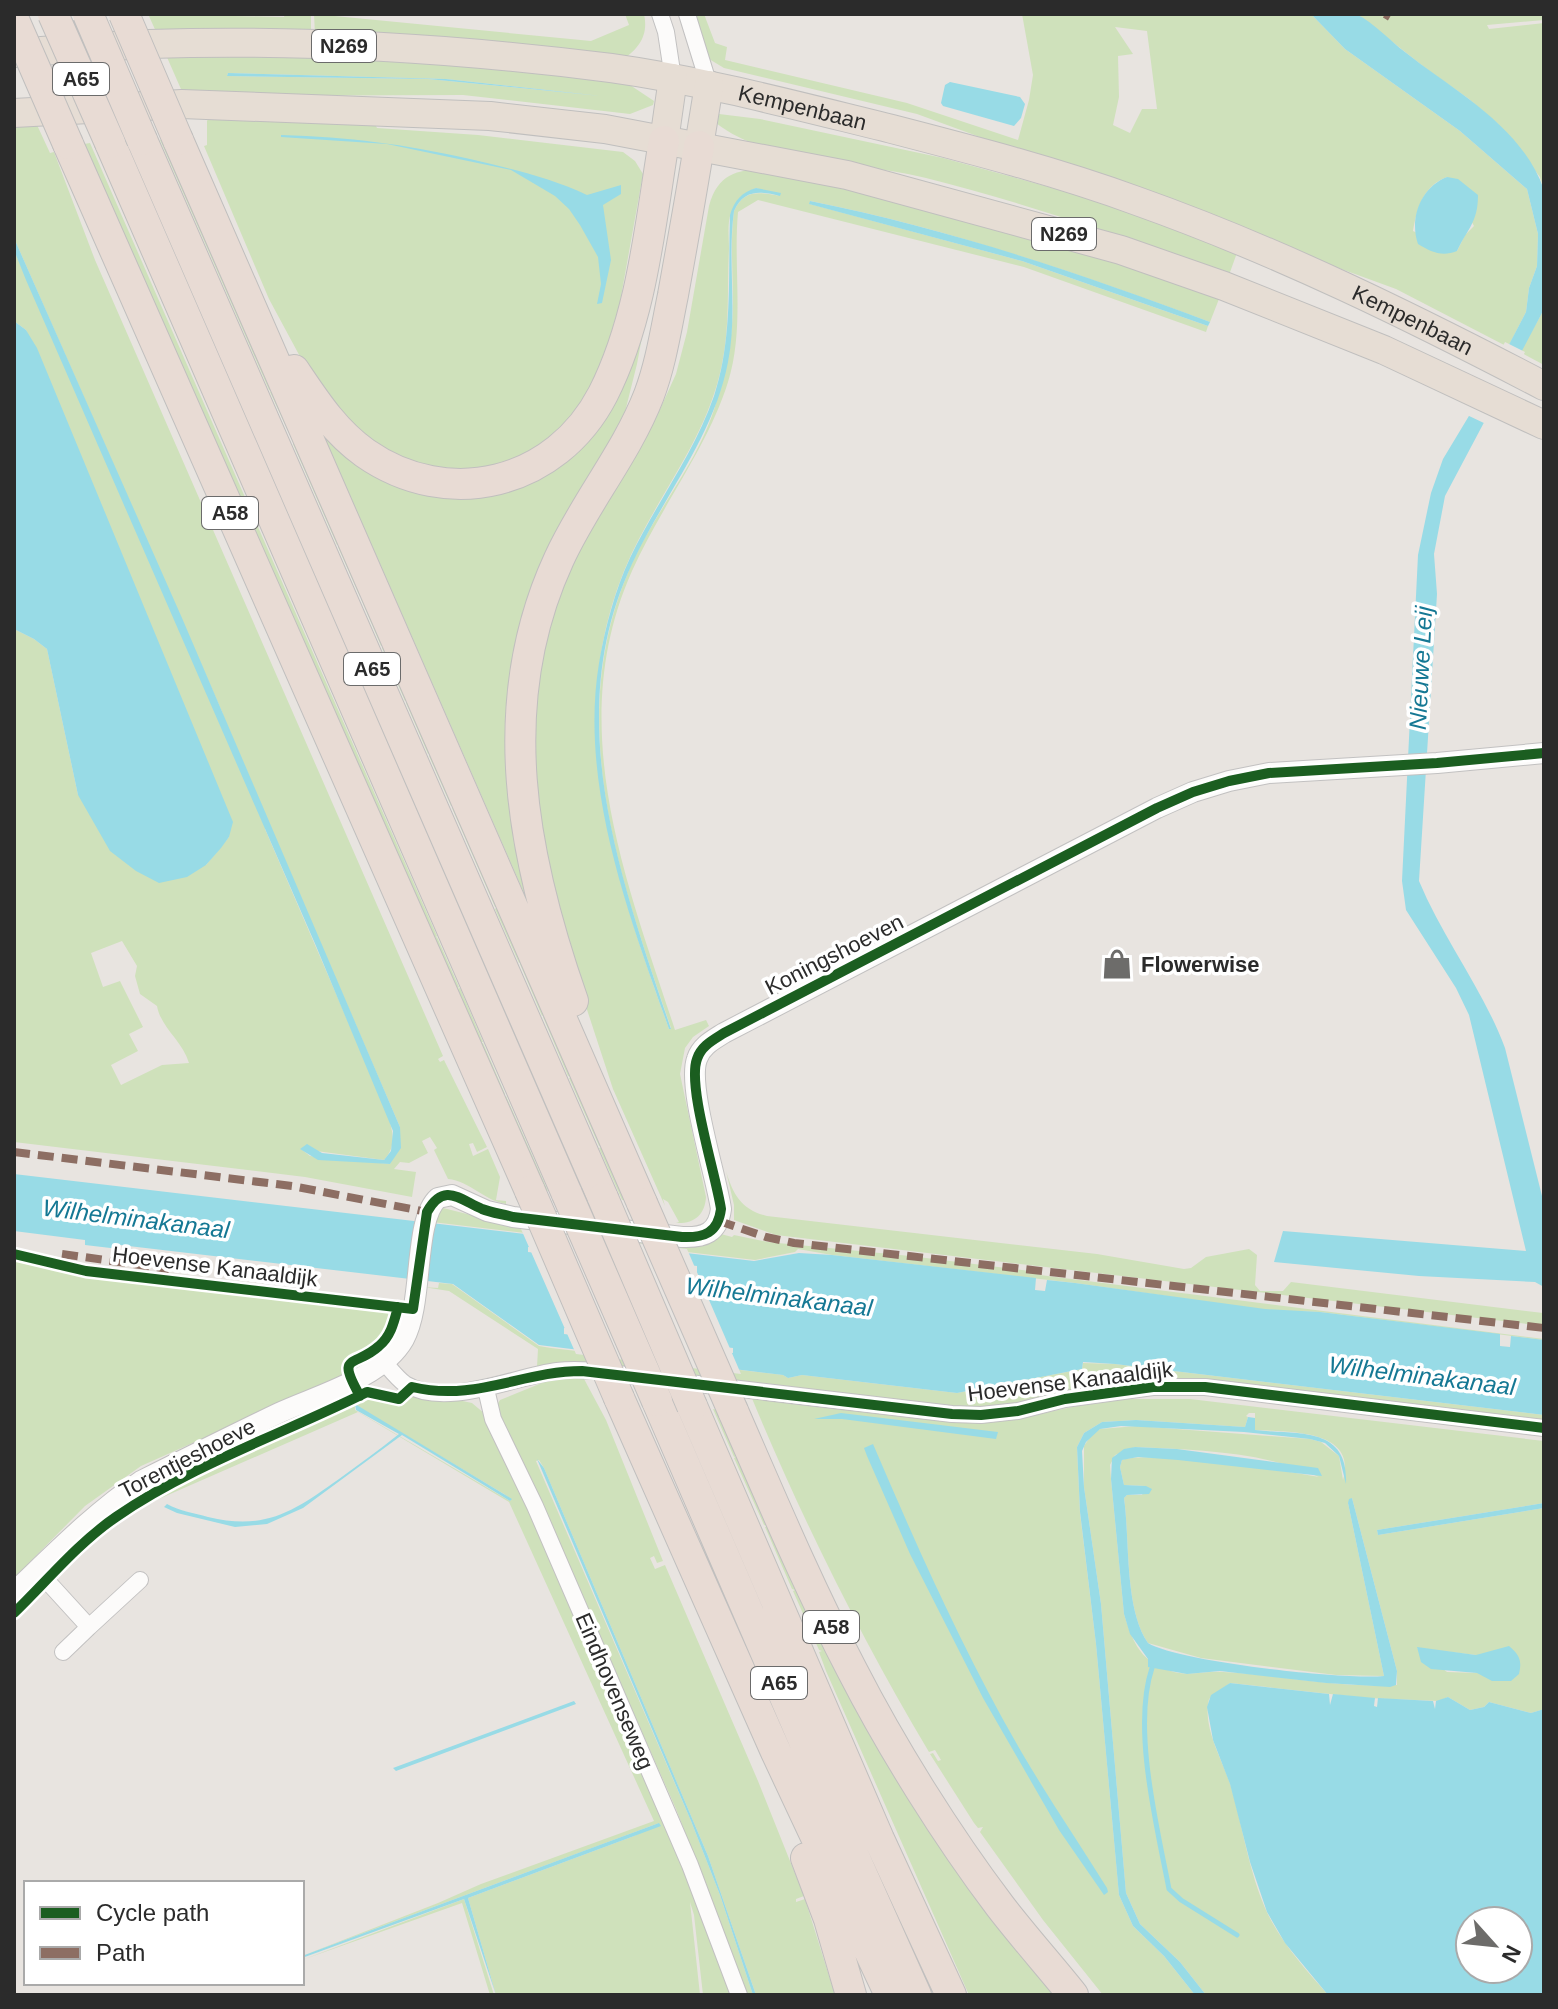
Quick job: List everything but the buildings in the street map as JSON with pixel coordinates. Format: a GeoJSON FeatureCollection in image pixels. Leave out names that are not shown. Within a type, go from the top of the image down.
{"type":"FeatureCollection","features":[{"type":"Feature","properties":{"kind":"highway","name":"A65"},"geometry":{"type":"LineString","coordinates":[[53,14],[916,1995]]}},
{"type":"Feature","properties":{"kind":"highway","name":"A65"},"geometry":{"type":"LineString","coordinates":[[88,14],[879,1839],[951,1995]]}},
{"type":"Feature","properties":{"kind":"highway","name":"A58"},"geometry":{"type":"LineString","coordinates":[[124,14],[805,1574],[852,1671],[949,1833],[999,1905],[1073,1995]]}},
{"type":"Feature","properties":{"kind":"highway","name":"A58"},"geometry":{"type":"LineString","coordinates":[[14,20],[776,1752],[890,1995]]}},
{"type":"Feature","properties":{"kind":"highway","name":"Kempenbaan"},"geometry":{"type":"LineString","coordinates":[[14,53],[151,44],[328,46],[498,56],[709,85],[923,137],[1136,200],[1243,241],[1331,280],[1542,384]]}},
{"type":"Feature","properties":{"kind":"highway"},"geometry":{"type":"LineString","coordinates":[[664,141],[673,78]]}},
{"type":"Feature","properties":{"kind":"highway"},"geometry":{"type":"LineString","coordinates":[[699,146],[709,85]]}},
{"type":"Feature","properties":{"kind":"highway","name":"Kempenbaan"},"geometry":{"type":"LineString","coordinates":[[14,113],[182,104],[490,116],[605,129],[847,175],[1121,250],[1224,286],[1384,350],[1535,420]]}},
{"type":"Feature","properties":{"kind":"highway","name":"A58"},"geometry":{"type":"LineString","coordinates":[[251,306],[327,417],[349,440],[374,459],[415,478],[444,484],[475,484],[520,472],[536,465],[571,438],[590,416],[612,376],[633,314],[664,141]]}},
{"type":"Feature","properties":{"kind":"highway","name":"A58"},"geometry":{"type":"LineString","coordinates":[[595,1096],[586,1036],[546,920],[530,854],[519,749],[523,688],[539,610],[557,562],[630,438],[656,374],[699,146]]}},
{"type":"Feature","properties":{"kind":"highway","name":"A58"},"geometry":{"type":"LineString","coordinates":[[776,1752],[789,1808],[829,1919],[851,1995]]}},
{"type":"Feature","properties":{"kind":"street"},"geometry":{"type":"LineString","coordinates":[[660,14],[673,78]]}},
{"type":"Feature","properties":{"kind":"street"},"geometry":{"type":"LineString","coordinates":[[687,14],[709,85]]}},
{"type":"Feature","properties":{"kind":"street","name":"Koningshoeven"},"geometry":{"type":"LineString","coordinates":[[384,1362],[395,1353],[408,1329],[419,1281],[427,1212],[435,1200],[452,1195],[487,1211],[513,1217],[682,1237],[696,1238],[709,1233],[719,1221],[721,1209],[694,1078],[699,1055],[707,1044],[724,1033],[1193,792],[1269,773],[1544,753]]}},
{"type":"Feature","properties":{"kind":"street","name":"Hoevense Kanaaldijk"},"geometry":{"type":"LineString","coordinates":[[384,1362],[398,1378],[412,1387],[432,1392],[486,1389],[556,1371],[582,1371],[981,1415],[1018,1411],[1103,1393],[1153,1387],[1205,1387],[1544,1428]]}},
{"type":"Feature","properties":{"kind":"street","name":"Torentjeshoeve"},"geometry":{"type":"LineString","coordinates":[[14,1592],[76,1532],[141,1481],[351,1381],[384,1362]]}},
{"type":"Feature","properties":{"kind":"street","name":"Eindhovenseweg"},"geometry":{"type":"LineString","coordinates":[[486,1389],[493,1419],[535,1506],[690,1865],[739,1995]]}},
{"type":"Feature","properties":{"kind":"street"},"geometry":{"type":"LineString","coordinates":[[37,1570],[89,1627]]}},
{"type":"Feature","properties":{"kind":"street"},"geometry":{"type":"LineString","coordinates":[[63,1652],[140,1580]]}},
{"type":"Feature","properties":{"kind":"green space"},"geometry":{"type":"Polygon","coordinates":[[[148,14],[284,17],[285,14],[311,14],[311,35],[158,36],[148,14]]]}},
{"type":"Feature","properties":{"kind":"green space"},"geometry":{"type":"Polygon","coordinates":[[[314,14],[591,41],[629,25],[625,14],[644,14],[645,29],[641,42],[620,61],[315,35],[314,14]]]}},
{"type":"Feature","properties":{"kind":"green space"},"geometry":{"type":"Polygon","coordinates":[[[691,14],[704,14],[715,43],[727,47],[725,60],[907,103],[1018,140],[1033,75],[1022,14],[1311,14],[1345,49],[1460,131],[1527,189],[1538,234],[1537,266],[1529,288],[1526,312],[1508,347],[1396,289],[917,114],[724,68],[709,59],[691,14]],[[1115,27],[1133,54],[1118,56],[1119,97],[1113,125],[1130,133],[1142,109],[1157,109],[1147,31],[1115,27]],[[1447,177],[1427,192],[1419,206],[1413,231],[1457,251],[1474,226],[1447,177]]]}},
{"type":"Feature","properties":{"kind":"green space"},"geometry":{"type":"Polygon","coordinates":[[[1357,14],[1544,14],[1544,20],[1487,25],[1489,29],[1544,23],[1544,190],[1540,177],[1498,124],[1357,14]]]}},
{"type":"Feature","properties":{"kind":"green space"},"geometry":{"type":"Polygon","coordinates":[[[236,54],[474,63],[630,85],[654,101],[653,105],[630,114],[463,95],[184,96],[166,55],[236,54]],[[228,73],[227,76],[428,79],[601,96],[446,79],[228,73]]]}},
{"type":"Feature","properties":{"kind":"green space"},"geometry":{"type":"Polygon","coordinates":[[[210,116],[478,135],[623,152],[635,161],[643,174],[620,302],[604,358],[581,406],[550,439],[511,461],[470,470],[414,464],[375,443],[338,412],[304,364],[269,299],[204,146],[207,145],[207,121],[210,116]]]}},
{"type":"Feature","properties":{"kind":"green space"},"geometry":{"type":"Polygon","coordinates":[[[715,116],[760,119],[943,158],[1140,212],[1238,250],[1229,275],[1079,223],[964,188],[761,146],[716,123],[715,116]]]}},
{"type":"Feature","properties":{"kind":"green space"},"geometry":{"type":"Polygon","coordinates":[[[37,125],[50,153],[54,152],[95,260],[443,1056],[438,1059],[440,1062],[444,1060],[487,1147],[477,1152],[473,1143],[469,1144],[473,1156],[488,1149],[500,1177],[496,1200],[506,1201],[506,1204],[490,1199],[463,1183],[448,1179],[430,1137],[422,1141],[428,1153],[409,1163],[400,1162],[394,1169],[416,1172],[412,1197],[305,1177],[14,1142],[14,629],[47,649],[78,795],[206,865],[229,837],[26,330],[14,321],[14,250],[217,714],[223,714],[14,238],[14,126],[37,125]],[[269,824],[265,829],[387,1112],[393,1137],[391,1149],[384,1160],[301,1149],[310,1156],[390,1164],[400,1127],[269,824]],[[122,941],[91,953],[103,987],[120,981],[143,1027],[129,1034],[138,1051],[111,1065],[121,1085],[162,1065],[189,1063],[157,1006],[140,994],[135,976],[137,966],[122,941]]]}},
{"type":"Feature","properties":{"kind":"green space"},"geometry":{"type":"Polygon","coordinates":[[[160,140],[165,140],[628,1200],[622,1200],[599,1148],[602,1147],[495,909],[497,907],[453,805],[406,703],[408,700],[405,701],[362,596],[338,547],[340,545],[337,545],[160,140]]]}},
{"type":"Feature","properties":{"kind":"green space"},"geometry":{"type":"Polygon","coordinates":[[[90,143],[437,936],[435,938],[459,987],[457,989],[460,988],[483,1042],[480,1043],[483,1043],[504,1097],[548,1191],[543,1190],[84,144],[90,143]]]}},
{"type":"Feature","properties":{"kind":"green space"},"geometry":{"type":"Polygon","coordinates":[[[773,168],[1126,265],[1219,299],[1210,322],[962,238],[810,201],[810,204],[1022,261],[1208,326],[1206,332],[1024,267],[758,200],[738,212],[736,340],[728,382],[696,454],[632,571],[612,629],[603,687],[602,745],[609,802],[638,917],[675,1030],[706,1020],[709,1026],[693,1037],[685,1048],[680,1074],[705,1203],[697,1217],[676,1223],[679,1222],[663,1199],[665,1206],[613,1089],[556,915],[531,769],[541,643],[568,562],[656,418],[676,374],[713,194],[733,174],[773,168]],[[756,188],[741,198],[731,213],[726,335],[715,392],[692,445],[624,571],[606,629],[597,687],[597,745],[603,802],[615,859],[669,1029],[618,858],[606,801],[600,743],[601,686],[610,628],[629,570],[699,446],[719,394],[732,326],[734,211],[742,199],[753,194],[780,196],[756,188]]]}},
{"type":"Feature","properties":{"kind":"green space"},"geometry":{"type":"Polygon","coordinates":[[[668,198],[637,364],[624,416],[524,649],[545,941],[313,411],[430,487],[584,441],[668,198]]]}},
{"type":"Feature","properties":{"kind":"green space"},"geometry":{"type":"Polygon","coordinates":[[[1544,303],[1544,365],[1520,352],[1542,313],[1544,303]]]}},
{"type":"Feature","properties":{"kind":"green space"},"geometry":{"type":"Polygon","coordinates":[[[726,1171],[740,1200],[751,1210],[767,1216],[1097,1254],[1184,1269],[1191,1268],[1206,1257],[1249,1249],[1257,1255],[1255,1285],[1260,1291],[1283,1291],[1291,1282],[1543,1313],[1544,1326],[776,1235],[734,1220],[734,1205],[726,1171]]]}},
{"type":"Feature","properties":{"kind":"green space"},"geometry":{"type":"Polygon","coordinates":[[[443,1208],[479,1217],[734,1235],[768,1242],[910,1256],[1544,1340],[1320,1312],[1265,1310],[798,1249],[755,1260],[432,1222],[443,1208]]]}},
{"type":"Feature","properties":{"kind":"green space"},"geometry":{"type":"Polygon","coordinates":[[[14,1260],[53,1265],[97,1276],[393,1311],[381,1338],[368,1350],[347,1361],[343,1376],[141,1466],[85,1506],[14,1578],[14,1260]]]}},
{"type":"Feature","properties":{"kind":"green space"},"geometry":{"type":"Polygon","coordinates":[[[439,1283],[452,1284],[539,1346],[788,1378],[802,1375],[957,1393],[1082,1369],[1083,1363],[1115,1364],[1544,1415],[1544,1422],[1187,1378],[1160,1378],[988,1411],[634,1370],[537,1367],[538,1349],[449,1291],[423,1287],[438,1288],[439,1283]]]}},
{"type":"Feature","properties":{"kind":"green space"},"geometry":{"type":"Polygon","coordinates":[[[580,1376],[748,1395],[1029,1416],[1111,1399],[1190,1399],[1544,1441],[1544,1503],[1377,1530],[1378,1535],[1544,1508],[1544,1709],[1531,1713],[1489,1702],[1484,1707],[1470,1710],[1448,1697],[1439,1701],[1367,1698],[1230,1683],[1209,1699],[1208,1721],[1231,1787],[1264,1906],[1284,1942],[1328,1995],[1206,1995],[1180,1962],[1140,1924],[1126,1893],[1101,1604],[1084,1487],[1084,1446],[1100,1429],[1137,1426],[1310,1439],[1321,1442],[1339,1456],[1343,1480],[1345,1463],[1340,1451],[1316,1436],[1255,1430],[1255,1413],[1246,1416],[1245,1427],[1136,1420],[1102,1422],[1084,1433],[1077,1447],[1080,1513],[1096,1644],[1119,1895],[1133,1926],[1164,1956],[1195,1995],[1103,1995],[1043,1920],[980,1832],[983,1827],[978,1828],[974,1823],[930,1754],[941,1760],[935,1750],[929,1752],[856,1621],[790,1487],[751,1396],[583,1377],[606,1420],[663,1561],[657,1563],[654,1556],[650,1558],[655,1569],[665,1565],[758,1781],[804,1896],[796,1902],[805,1899],[835,1995],[756,1995],[708,1856],[544,1468],[539,1460],[536,1461],[720,1895],[753,1995],[743,1995],[719,1920],[676,1809],[532,1484],[503,1431],[497,1405],[500,1400],[554,1378],[580,1376]],[[1135,1447],[1115,1455],[1110,1465],[1124,1614],[1134,1640],[1146,1657],[1165,1669],[1180,1673],[1223,1672],[1353,1685],[1397,1685],[1397,1671],[1352,1498],[1348,1503],[1384,1676],[1336,1675],[1201,1658],[1148,1643],[1140,1628],[1131,1593],[1124,1498],[1127,1495],[1142,1495],[1146,1486],[1124,1485],[1120,1467],[1122,1460],[1159,1457],[1187,1459],[1319,1477],[1298,1468],[1252,1457],[1135,1447]],[[1417,1648],[1447,1672],[1477,1673],[1476,1655],[1417,1648]]]}},
{"type":"Feature","properties":{"kind":"green space"},"geometry":{"type":"Polygon","coordinates":[[[352,1389],[351,1395],[152,1489],[97,1526],[50,1569],[111,1512],[151,1484],[352,1389]]]}},
{"type":"Feature","properties":{"kind":"green space"},"geometry":{"type":"Polygon","coordinates":[[[372,1396],[397,1403],[414,1396],[472,1403],[485,1414],[531,1500],[735,1995],[703,1995],[690,1902],[700,1995],[496,1995],[468,1898],[634,1836],[659,1823],[304,1955],[481,1884],[654,1821],[509,1502],[358,1412],[152,1502],[157,1496],[372,1396]],[[355,1405],[355,1410],[511,1499],[504,1494],[355,1405]]]}},
{"type":"Feature","properties":{"kind":"green space"},"geometry":{"type":"Polygon","coordinates":[[[713,1409],[718,1410],[775,1532],[1057,1995],[969,1995],[826,1671],[819,1652],[822,1651],[734,1458],[737,1456],[734,1457],[713,1409]]]}},
{"type":"Feature","properties":{"kind":"green space"},"geometry":{"type":"Polygon","coordinates":[[[464,1899],[494,1995],[490,1995],[462,1903],[304,1959],[464,1899]]]}},
{"type":"Feature","properties":{"kind":"water","name":"Nieuwe Leij"},"geometry":{"type":"Polygon","coordinates":[[[1311,14],[1355,14],[1373,25],[1503,128],[1534,167],[1544,190],[1542,313],[1445,496],[1434,554],[1437,594],[1419,881],[1486,1005],[1505,1048],[1544,1204],[1544,1287],[1535,1282],[1419,1276],[1274,1262],[1283,1231],[1526,1251],[1469,1015],[1456,988],[1406,910],[1402,881],[1418,555],[1431,493],[1443,459],[1490,381],[1526,312],[1529,288],[1537,266],[1538,234],[1527,189],[1460,131],[1345,49],[1311,14]]]}},
{"type":"Feature","properties":{"kind":"water"},"geometry":{"type":"Polygon","coordinates":[[[228,73],[446,79],[601,96],[428,79],[227,76],[228,73]]]}},
{"type":"Feature","properties":{"kind":"water"},"geometry":{"type":"Polygon","coordinates":[[[950,82],[1020,97],[1025,104],[1021,118],[1014,126],[943,106],[945,85],[950,82]]]}},
{"type":"Feature","properties":{"kind":"water"},"geometry":{"type":"Polygon","coordinates":[[[281,135],[399,145],[445,154],[530,174],[587,195],[621,185],[621,194],[603,205],[611,260],[602,303],[597,304],[601,284],[598,257],[580,225],[555,196],[511,170],[387,144],[281,135]]]}},
{"type":"Feature","properties":{"kind":"water"},"geometry":{"type":"Polygon","coordinates":[[[1447,177],[1458,179],[1478,195],[1478,204],[1474,219],[1457,251],[1441,254],[1418,244],[1415,224],[1424,196],[1447,177]]]}},
{"type":"Feature","properties":{"kind":"water"},"geometry":{"type":"Polygon","coordinates":[[[756,188],[781,193],[780,196],[753,193],[743,199],[734,211],[731,343],[721,389],[700,441],[632,564],[611,622],[601,680],[600,739],[606,798],[634,915],[669,1029],[624,896],[602,803],[596,756],[595,709],[599,663],[611,609],[625,570],[696,438],[714,396],[727,330],[730,215],[739,198],[756,188]]]}},
{"type":"Feature","properties":{"kind":"water"},"geometry":{"type":"Polygon","coordinates":[[[810,201],[912,224],[1012,253],[1210,322],[1208,326],[1022,261],[809,204],[810,201]]]}},
{"type":"Feature","properties":{"kind":"water"},"geometry":{"type":"Polygon","coordinates":[[[14,238],[182,618],[400,1127],[401,1148],[390,1164],[318,1160],[300,1149],[307,1144],[322,1153],[384,1160],[391,1151],[393,1131],[316,946],[26,280],[14,250],[14,238]]]}},
{"type":"Feature","properties":{"kind":"water"},"geometry":{"type":"Polygon","coordinates":[[[14,321],[26,330],[37,348],[233,822],[229,837],[221,848],[206,865],[187,877],[159,883],[136,871],[110,851],[78,795],[47,649],[14,629],[14,321]]]}},
{"type":"Feature","properties":{"kind":"water","name":"Wilhelminakanaal"},"geometry":{"type":"Polygon","coordinates":[[[14,1174],[754,1261],[799,1253],[832,1255],[1036,1278],[1035,1290],[1045,1291],[1047,1280],[1265,1309],[1320,1312],[1500,1334],[1500,1346],[1510,1347],[1511,1336],[1544,1340],[1544,1415],[1083,1362],[1082,1369],[957,1393],[802,1375],[788,1378],[539,1345],[453,1284],[120,1245],[119,1249],[85,1245],[85,1240],[14,1231],[14,1174]],[[528,1247],[528,1252],[697,1272],[697,1266],[528,1247]],[[564,1328],[564,1334],[733,1353],[733,1348],[564,1328]]]}},
{"type":"Feature","properties":{"kind":"water"},"geometry":{"type":"Polygon","coordinates":[[[355,1404],[512,1499],[510,1501],[402,1435],[303,1508],[267,1524],[235,1527],[164,1507],[167,1504],[228,1521],[263,1520],[293,1509],[399,1434],[356,1410],[355,1404]]]}},
{"type":"Feature","properties":{"kind":"water"},"geometry":{"type":"Polygon","coordinates":[[[841,1413],[998,1432],[996,1439],[842,1419],[814,1419],[841,1413]]]}},
{"type":"Feature","properties":{"kind":"water"},"geometry":{"type":"Polygon","coordinates":[[[1248,1417],[1255,1418],[1255,1430],[1303,1434],[1329,1442],[1339,1451],[1345,1465],[1346,1484],[1339,1456],[1325,1443],[1310,1439],[1244,1432],[1121,1426],[1100,1429],[1086,1442],[1082,1451],[1084,1487],[1101,1604],[1126,1893],[1140,1924],[1180,1962],[1206,1995],[1195,1995],[1164,1956],[1133,1926],[1119,1895],[1096,1644],[1080,1512],[1077,1447],[1084,1433],[1102,1422],[1136,1420],[1245,1427],[1248,1417]]]}},
{"type":"Feature","properties":{"kind":"water"},"geometry":{"type":"Polygon","coordinates":[[[873,1444],[981,1678],[1032,1770],[1107,1888],[1108,1892],[1104,1895],[1059,1830],[983,1698],[910,1554],[867,1456],[864,1448],[873,1444]]]}},
{"type":"Feature","properties":{"kind":"water"},"geometry":{"type":"Polygon","coordinates":[[[1124,1449],[1177,1449],[1318,1468],[1322,1476],[1178,1460],[1138,1457],[1122,1460],[1120,1467],[1124,1485],[1152,1489],[1149,1494],[1127,1495],[1124,1498],[1131,1593],[1140,1628],[1148,1643],[1192,1657],[1226,1663],[1335,1675],[1384,1676],[1348,1503],[1352,1498],[1397,1671],[1396,1685],[1326,1683],[1220,1671],[1187,1674],[1148,1667],[1148,1659],[1130,1634],[1124,1614],[1111,1479],[1112,1458],[1124,1449]]]}},
{"type":"Feature","properties":{"kind":"water"},"geometry":{"type":"Polygon","coordinates":[[[537,1459],[544,1468],[708,1856],[756,1995],[753,1995],[720,1895],[691,1821],[537,1459]]]}},
{"type":"Feature","properties":{"kind":"water"},"geometry":{"type":"Polygon","coordinates":[[[1544,1503],[1544,1508],[1378,1535],[1377,1530],[1544,1503]]]}},
{"type":"Feature","properties":{"kind":"water"},"geometry":{"type":"Polygon","coordinates":[[[1509,1646],[1520,1662],[1519,1674],[1511,1681],[1492,1681],[1477,1673],[1431,1669],[1421,1662],[1417,1647],[1476,1655],[1509,1646]]]}},
{"type":"Feature","properties":{"kind":"water"},"geometry":{"type":"Polygon","coordinates":[[[1230,1683],[1329,1694],[1330,1705],[1333,1694],[1375,1698],[1374,1706],[1377,1707],[1378,1698],[1433,1701],[1435,1709],[1436,1701],[1448,1697],[1470,1710],[1484,1707],[1489,1702],[1531,1713],[1544,1709],[1544,1995],[1328,1995],[1285,1943],[1267,1912],[1250,1862],[1230,1784],[1213,1740],[1207,1707],[1211,1695],[1230,1683]]]}},
{"type":"Feature","properties":{"kind":"water"},"geometry":{"type":"Polygon","coordinates":[[[574,1701],[576,1704],[396,1771],[393,1768],[574,1701]]]}},
{"type":"Feature","properties":{"kind":"water"},"geometry":{"type":"Polygon","coordinates":[[[659,1823],[661,1826],[468,1898],[496,1995],[464,1899],[304,1955],[659,1823]]]}},
{"type":"Feature","properties":{"kind":"pier"},"geometry":{"type":"Polygon","coordinates":[[[1505,342],[1525,352],[1486,424],[1467,415],[1505,342]]]}},
{"type":"Feature","properties":{"kind":"pier"},"geometry":{"type":"Polygon","coordinates":[[[521,1229],[687,1249],[741,1374],[576,1354],[521,1229]]]}},
{"type":"Feature","properties":{"kind":"waterway"},"geometry":{"type":"LineString","coordinates":[[1152,1668],[1146,1692],[1145,1748],[1169,1889],[1237,1935]]}},
{"type":"Feature","properties":{"kind":"marked path"},"geometry":{"type":"LineString","coordinates":[[1385,14],[1390,17]]}},
{"type":"Feature","properties":{"kind":"marked path"},"geometry":{"type":"LineString","coordinates":[[14,1152],[292,1186],[427,1212]]}},
{"type":"Feature","properties":{"kind":"marked path"},"geometry":{"type":"LineString","coordinates":[[719,1221],[794,1243],[1544,1328]]}},
{"type":"Feature","properties":{"kind":"marked path"},"geometry":{"type":"LineString","coordinates":[[62,1254],[169,1269]]}},
{"type":"Feature","properties":{"kind":"cycle path"},"geometry":{"type":"LineString","coordinates":[[14,1254],[86,1271],[413,1309],[427,1212],[433,1203],[446,1195],[513,1217],[682,1237],[703,1235],[717,1224],[721,1209],[699,1109],[695,1072],[701,1050],[724,1033],[1193,792],[1269,773],[1544,753]]}},
{"type":"Feature","properties":{"kind":"cycle path"},"geometry":{"type":"LineString","coordinates":[[360,1396],[349,1367],[383,1342],[392,1328],[398,1307]]}},
{"type":"Feature","properties":{"kind":"cycle path"},"geometry":{"type":"LineString","coordinates":[[14,1613],[89,1538],[144,1499],[206,1466],[367,1392],[399,1399],[412,1387],[457,1391],[560,1372],[582,1371],[981,1415],[1153,1387],[1205,1387],[1544,1428]]}},
{"type":"Feature","properties":{"kind":"place","name":"Flowerwise"},"geometry":{"type":"Point","coordinates":[1117,964]}}]}
